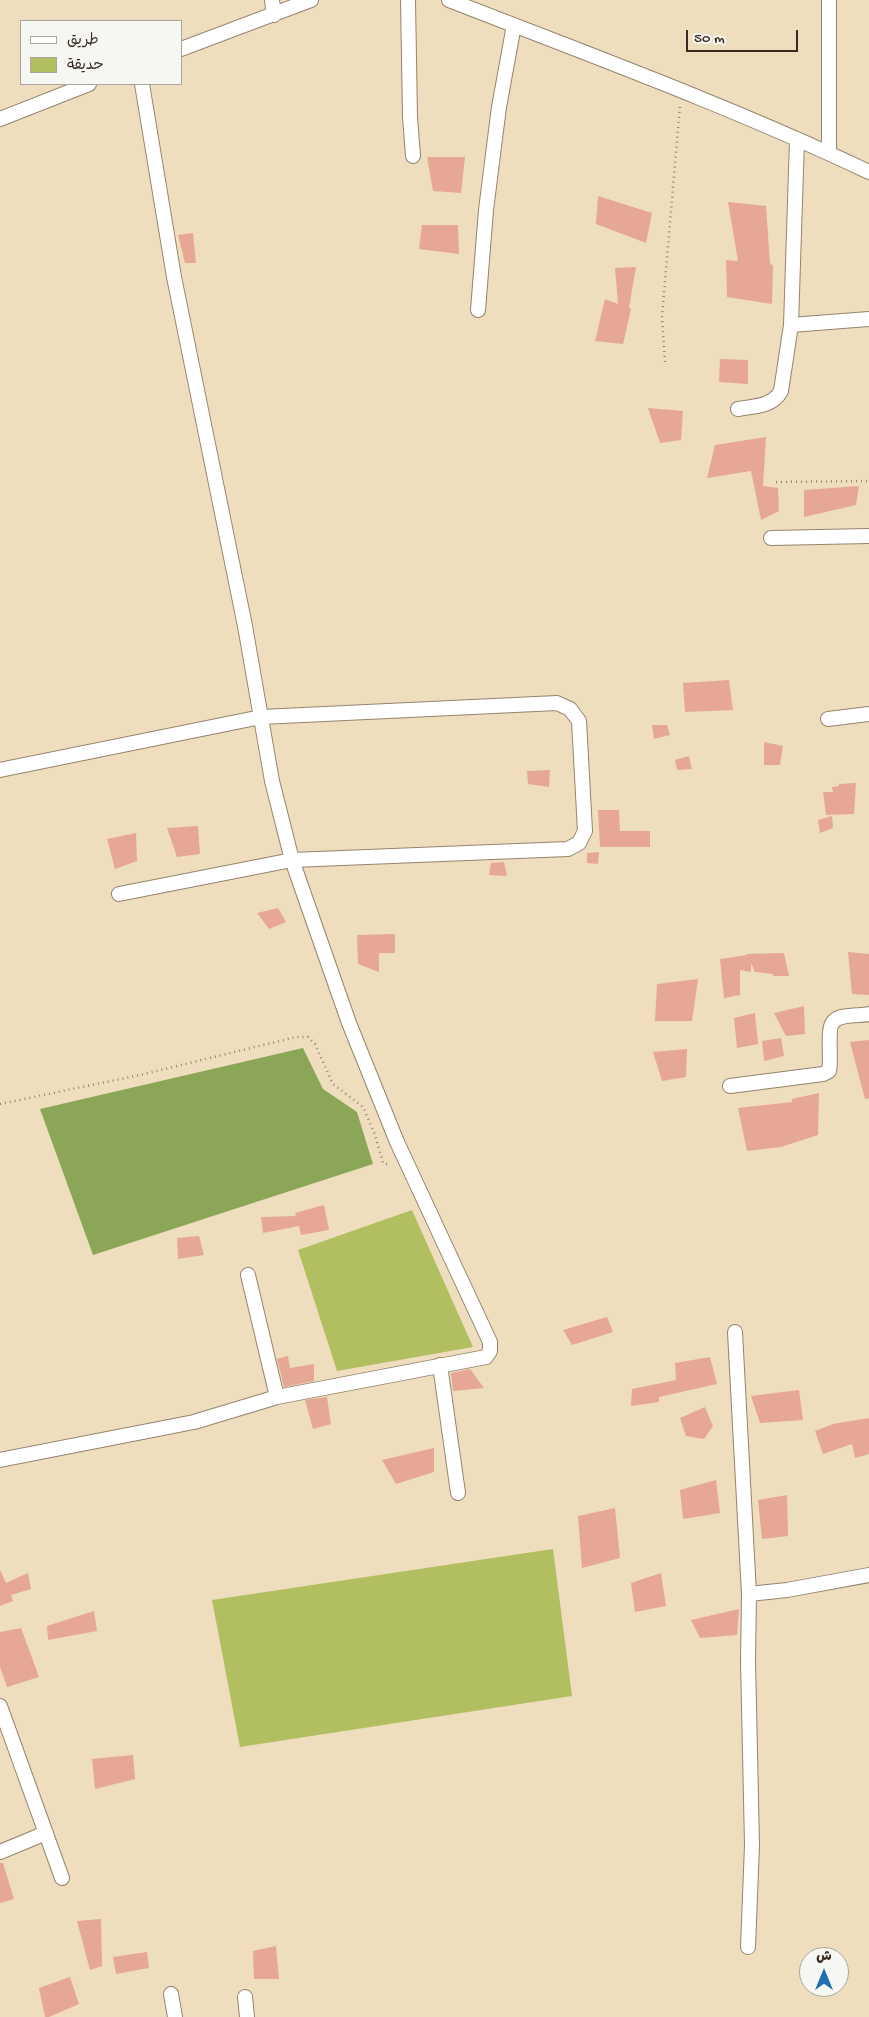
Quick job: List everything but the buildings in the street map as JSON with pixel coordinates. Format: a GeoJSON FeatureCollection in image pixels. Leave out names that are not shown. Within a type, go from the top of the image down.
{"type":"FeatureCollection","features":[{"type":"Feature","properties":{"kind":"street"},"geometry":{"type":"LineString","coordinates":[[272,0],[274,15]]}},
{"type":"Feature","properties":{"kind":"street"},"geometry":{"type":"LineString","coordinates":[[182,49],[310,0]]}},
{"type":"Feature","properties":{"kind":"street"},"geometry":{"type":"LineString","coordinates":[[408,0],[410,117],[413,156]]}},
{"type":"Feature","properties":{"kind":"street"},"geometry":{"type":"LineString","coordinates":[[448,0],[682,91],[797,139],[869,172]]}},
{"type":"Feature","properties":{"kind":"street"},"geometry":{"type":"LineString","coordinates":[[829,0],[829,153]]}},
{"type":"Feature","properties":{"kind":"street"},"geometry":{"type":"LineString","coordinates":[[478,310],[486,210],[499,107],[514,25]]}},
{"type":"Feature","properties":{"kind":"street"},"geometry":{"type":"LineString","coordinates":[[0,119],[86,85]]}},
{"type":"Feature","properties":{"kind":"street"},"geometry":{"type":"LineString","coordinates":[[0,1460],[194,1422],[277,1397],[486,1356],[490,1351],[490,1342],[393,1132],[349,1023],[292,860],[272,781],[245,626],[174,277],[142,85]]}},
{"type":"Feature","properties":{"kind":"street"},"geometry":{"type":"LineString","coordinates":[[738,409],[770,403],[781,391],[791,325],[797,139]]}},
{"type":"Feature","properties":{"kind":"street"},"geometry":{"type":"LineString","coordinates":[[791,325],[869,320]]}},
{"type":"Feature","properties":{"kind":"street"},"geometry":{"type":"LineString","coordinates":[[771,538],[869,536]]}},
{"type":"Feature","properties":{"kind":"street"},"geometry":{"type":"LineString","coordinates":[[0,770],[261,717],[557,703],[570,709],[579,720],[585,831],[579,843],[568,849],[292,860],[119,894]]}},
{"type":"Feature","properties":{"kind":"street"},"geometry":{"type":"LineString","coordinates":[[828,719],[869,714]]}},
{"type":"Feature","properties":{"kind":"street"},"geometry":{"type":"LineString","coordinates":[[730,1086],[829,1072],[830,1027],[834,1021],[840,1018],[869,1014]]}},
{"type":"Feature","properties":{"kind":"street"},"geometry":{"type":"LineString","coordinates":[[248,1274],[277,1397]]}},
{"type":"Feature","properties":{"kind":"street"},"geometry":{"type":"LineString","coordinates":[[735,1332],[750,1594],[748,1660],[752,1845],[748,1947]]}},
{"type":"Feature","properties":{"kind":"street"},"geometry":{"type":"LineString","coordinates":[[440,1365],[458,1492]]}},
{"type":"Feature","properties":{"kind":"street"},"geometry":{"type":"LineString","coordinates":[[750,1594],[788,1590],[869,1575]]}},
{"type":"Feature","properties":{"kind":"street"},"geometry":{"type":"LineString","coordinates":[[0,1706],[62,1878]]}},
{"type":"Feature","properties":{"kind":"street"},"geometry":{"type":"LineString","coordinates":[[0,1852],[46,1833]]}},
{"type":"Feature","properties":{"kind":"street"},"geometry":{"type":"LineString","coordinates":[[171,1994],[174,2017]]}},
{"type":"Feature","properties":{"kind":"street"},"geometry":{"type":"LineString","coordinates":[[245,1996],[247,2017]]}},
{"type":"Feature","properties":{"kind":"path"},"geometry":{"type":"LineString","coordinates":[[665,362],[662,317],[678,117],[682,91]]}},
{"type":"Feature","properties":{"kind":"path"},"geometry":{"type":"LineString","coordinates":[[776,482],[869,481]]}},
{"type":"Feature","properties":{"kind":"path"},"geometry":{"type":"LineString","coordinates":[[0,1104],[140,1076],[296,1037],[308,1037],[315,1044],[333,1084],[363,1106],[374,1132],[383,1163],[388,1165],[396,1164]]}},
{"type":"Feature","properties":{"kind":"green space"},"geometry":{"type":"Polygon","coordinates":[[[303,1048],[323,1089],[357,1112],[373,1164],[93,1255],[40,1109],[303,1048]]]}},
{"type":"Feature","properties":{"kind":"green space"},"geometry":{"type":"Polygon","coordinates":[[[412,1210],[473,1347],[337,1371],[298,1250],[412,1210]]]}},
{"type":"Feature","properties":{"kind":"green space"},"geometry":{"type":"Polygon","coordinates":[[[553,1549],[572,1696],[240,1747],[212,1600],[553,1549]]]}}]}
